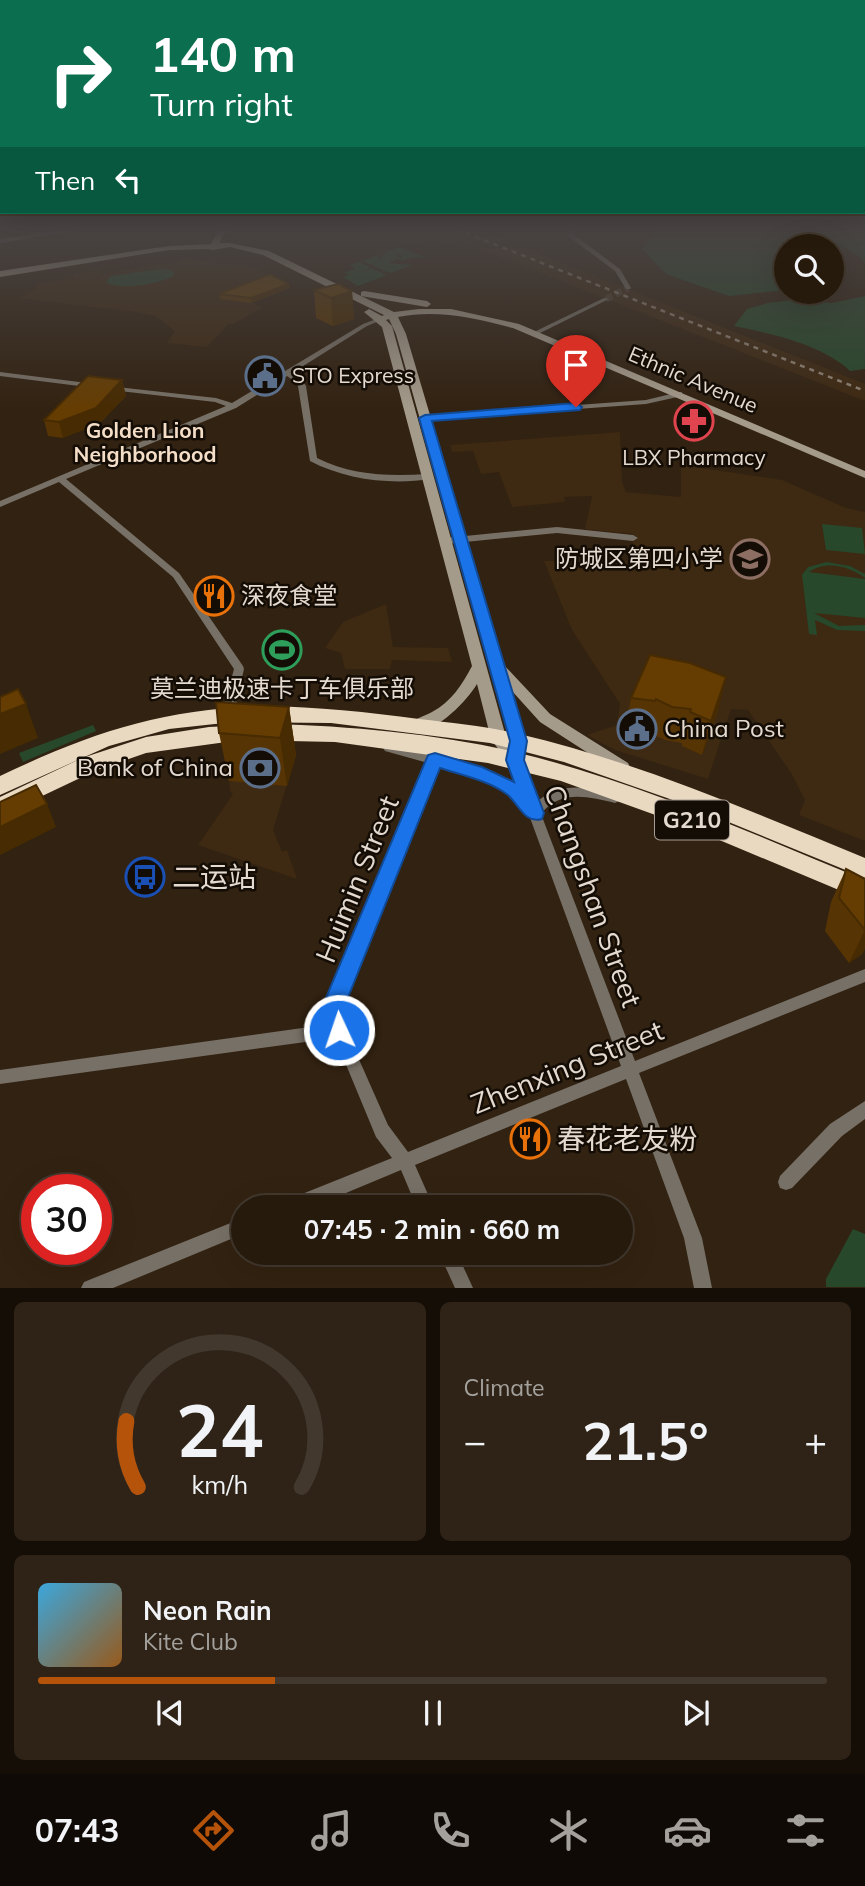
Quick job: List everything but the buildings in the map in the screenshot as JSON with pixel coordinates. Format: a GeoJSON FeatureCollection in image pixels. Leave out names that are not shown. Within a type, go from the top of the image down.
{"type":"FeatureCollection","features":[{"type":"Feature","properties":{"kind":"highway","name":"G210"},"geometry":{"type":"LineString","coordinates":[[0,786],[74,751],[137,729],[228,713],[340,715],[415,726],[648,782],[865,867]]}},
{"type":"Feature","properties":{"kind":"highway","name":"G210"},"geometry":{"type":"LineString","coordinates":[[0,807],[83,767],[144,745],[227,731],[335,733],[511,747],[579,779],[665,809],[865,891]]}},
{"type":"Feature","properties":{"kind":"main road"},"geometry":{"type":"LineString","coordinates":[[327,289],[387,317]]}},
{"type":"Feature","properties":{"kind":"main road"},"geometry":{"type":"LineString","coordinates":[[341,289],[407,328],[425,418],[496,664],[511,747]]}},
{"type":"Feature","properties":{"kind":"main road"},"geometry":{"type":"LineString","coordinates":[[342,289],[442,306],[473,315]]}},
{"type":"Feature","properties":{"kind":"main road","name":"Ethnic Avenue"},"geometry":{"type":"LineString","coordinates":[[387,317],[414,311],[473,315],[536,333],[865,475]]}},
{"type":"Feature","properties":{"kind":"main road"},"geometry":{"type":"LineString","coordinates":[[407,328],[438,316],[473,315]]}},
{"type":"Feature","properties":{"kind":"main road"},"geometry":{"type":"LineString","coordinates":[[387,317],[387,326],[480,666],[511,747]]}},
{"type":"Feature","properties":{"kind":"main road"},"geometry":{"type":"LineString","coordinates":[[496,664],[545,718],[594,752],[648,782]]}},
{"type":"Feature","properties":{"kind":"main road"},"geometry":{"type":"LineString","coordinates":[[415,726],[440,717],[456,705],[469,688],[480,666]]}},
{"type":"Feature","properties":{"kind":"street"},"geometry":{"type":"LineString","coordinates":[[536,333],[606,299]]}},
{"type":"Feature","properties":{"kind":"street"},"geometry":{"type":"LineString","coordinates":[[0,504],[233,406],[365,325],[387,317]]}},
{"type":"Feature","properties":{"kind":"street"},"geometry":{"type":"LineString","coordinates":[[0,374],[216,400],[233,406]]}},
{"type":"Feature","properties":{"kind":"street"},"geometry":{"type":"LineString","coordinates":[[288,374],[298,379],[302,386],[313,459],[328,468],[367,477],[428,477]]}},
{"type":"Feature","properties":{"kind":"street"},"geometry":{"type":"LineString","coordinates":[[425,418],[646,402],[679,394]]}},
{"type":"Feature","properties":{"kind":"street"},"geometry":{"type":"LineString","coordinates":[[60,480],[176,575],[239,669],[228,713]]}},
{"type":"Feature","properties":{"kind":"street"},"geometry":{"type":"LineString","coordinates":[[445,541],[557,530],[633,538]]}},
{"type":"Feature","properties":{"kind":"street"},"geometry":{"type":"LineString","coordinates":[[335,733],[475,771],[514,790],[535,813],[541,803],[555,793],[594,794],[665,809]]}},
{"type":"Feature","properties":{"kind":"street","name":"Changshan Street"},"geometry":{"type":"LineString","coordinates":[[511,747],[692,1238],[702,1287]]}},
{"type":"Feature","properties":{"kind":"street","name":"Huimin Street"},"geometry":{"type":"LineString","coordinates":[[420,1195],[405,1161],[382,1131],[339,1030],[336,1000],[435,760]]}},
{"type":"Feature","properties":{"kind":"street","name":"Zhenxing Street"},"geometry":{"type":"LineString","coordinates":[[320,1195],[865,975]]}},
{"type":"Feature","properties":{"kind":"street"},"geometry":{"type":"LineString","coordinates":[[0,1077],[339,1030]]}},
{"type":"Feature","properties":{"kind":"street"},"geometry":{"type":"LineString","coordinates":[[786,1182],[836,1129],[865,1109]]}},
{"type":"Feature","properties":{"kind":"street"},"geometry":{"type":"LineString","coordinates":[[90,1287],[231,1231]]}},
{"type":"Feature","properties":{"kind":"street"},"geometry":{"type":"LineString","coordinates":[[454,1265],[464,1287]]}},
{"type":"Feature","properties":{"kind":"shaded area"},"geometry":{"type":"Polygon","coordinates":[[[35,289],[246,289],[224,298],[254,303],[262,308],[233,324],[228,324],[207,347],[167,343],[175,331],[156,316],[20,298],[35,289]]]}},
{"type":"Feature","properties":{"kind":"shaded area"},"geometry":{"type":"Polygon","coordinates":[[[582,289],[627,289],[865,384],[865,401],[582,289]]]}},
{"type":"Feature","properties":{"kind":"shaded area"},"geometry":{"type":"Polygon","coordinates":[[[620,432],[622,482],[626,492],[681,497],[681,465],[782,480],[846,508],[865,512],[865,841],[799,815],[805,800],[791,773],[748,710],[731,709],[708,779],[615,750],[587,735],[617,725],[620,704],[572,630],[544,561],[635,561],[633,534],[585,529],[592,496],[564,497],[565,502],[512,507],[499,472],[481,474],[473,451],[452,452],[450,445],[620,432]]]}},
{"type":"Feature","properties":{"kind":"shaded area"},"geometry":{"type":"Polygon","coordinates":[[[386,604],[393,647],[448,648],[452,662],[392,660],[390,669],[345,669],[341,653],[325,648],[343,622],[386,604]]]}},
{"type":"Feature","properties":{"kind":"shaded area"},"geometry":{"type":"Polygon","coordinates":[[[226,750],[296,755],[273,830],[282,852],[287,850],[297,879],[198,845],[233,794],[230,791],[226,750]]]}},
{"type":"Feature","properties":{"kind":"green space"},"geometry":{"type":"Polygon","coordinates":[[[709,289],[774,289],[774,291],[729,296],[709,289]]]}},
{"type":"Feature","properties":{"kind":"green space"},"geometry":{"type":"Polygon","coordinates":[[[865,296],[865,369],[850,371],[811,347],[734,326],[747,309],[768,303],[844,304],[844,300],[865,296]]]}},
{"type":"Feature","properties":{"kind":"green space"},"geometry":{"type":"Polygon","coordinates":[[[822,524],[862,528],[865,554],[826,550],[822,524]]]}},
{"type":"Feature","properties":{"kind":"green space"},"geometry":{"type":"Polygon","coordinates":[[[827,562],[850,566],[865,574],[865,578],[852,570],[830,565],[809,572],[865,579],[865,618],[814,613],[839,626],[865,625],[865,631],[837,630],[815,620],[817,635],[809,634],[802,575],[808,567],[827,562]]]}},
{"type":"Feature","properties":{"kind":"green space"},"geometry":{"type":"Polygon","coordinates":[[[93,725],[96,731],[23,762],[19,753],[93,725]]]}},
{"type":"Feature","properties":{"kind":"green space"},"geometry":{"type":"Polygon","coordinates":[[[853,1229],[865,1234],[865,1287],[826,1287],[826,1279],[853,1229]]]}},
{"type":"Feature","properties":{"kind":"tunnel"},"geometry":{"type":"LineString","coordinates":[[606,299],[626,289]]}},
{"type":"Feature","properties":{"kind":"railway"},"geometry":{"type":"LineString","coordinates":[[608,289],[865,391]]}},
{"type":"Feature","properties":{"kind":"place","name":"STO Express"},"geometry":{"type":"Point","coordinates":[265,376]}},
{"type":"Feature","properties":{"kind":"place","name":"LBX Pharmacy"},"geometry":{"type":"Point","coordinates":[694,421]}},
{"type":"Feature","properties":{"kind":"place","name":"防城区第四小学"},"geometry":{"type":"Point","coordinates":[750,559]}},
{"type":"Feature","properties":{"kind":"place","name":"深夜食堂"},"geometry":{"type":"Point","coordinates":[214,596]}},
{"type":"Feature","properties":{"kind":"place","name":"莫兰迪极速卡丁车俱乐部"},"geometry":{"type":"Point","coordinates":[282,650]}},
{"type":"Feature","properties":{"kind":"place","name":"China Post"},"geometry":{"type":"Point","coordinates":[637,729]}},
{"type":"Feature","properties":{"kind":"place","name":"Bank of China"},"geometry":{"type":"Point","coordinates":[260,768]}},
{"type":"Feature","properties":{"kind":"place","name":"二运站"},"geometry":{"type":"Point","coordinates":[145,877]}},
{"type":"Feature","properties":{"kind":"place","name":"春花老友粉"},"geometry":{"type":"Point","coordinates":[530,1139]}},
{"type":"Feature","properties":{"kind":"district","name":"Golden Lion Neighborhood"},"geometry":{"type":"Point","coordinates":[145,443]}},
{"type":"Feature","properties":{"kind":"route"},"geometry":{"type":"LineString","coordinates":[[339,1030],[336,1000],[435,760],[475,771],[514,790],[535,813],[515,760],[519,741],[425,418],[576,407]]}}]}
